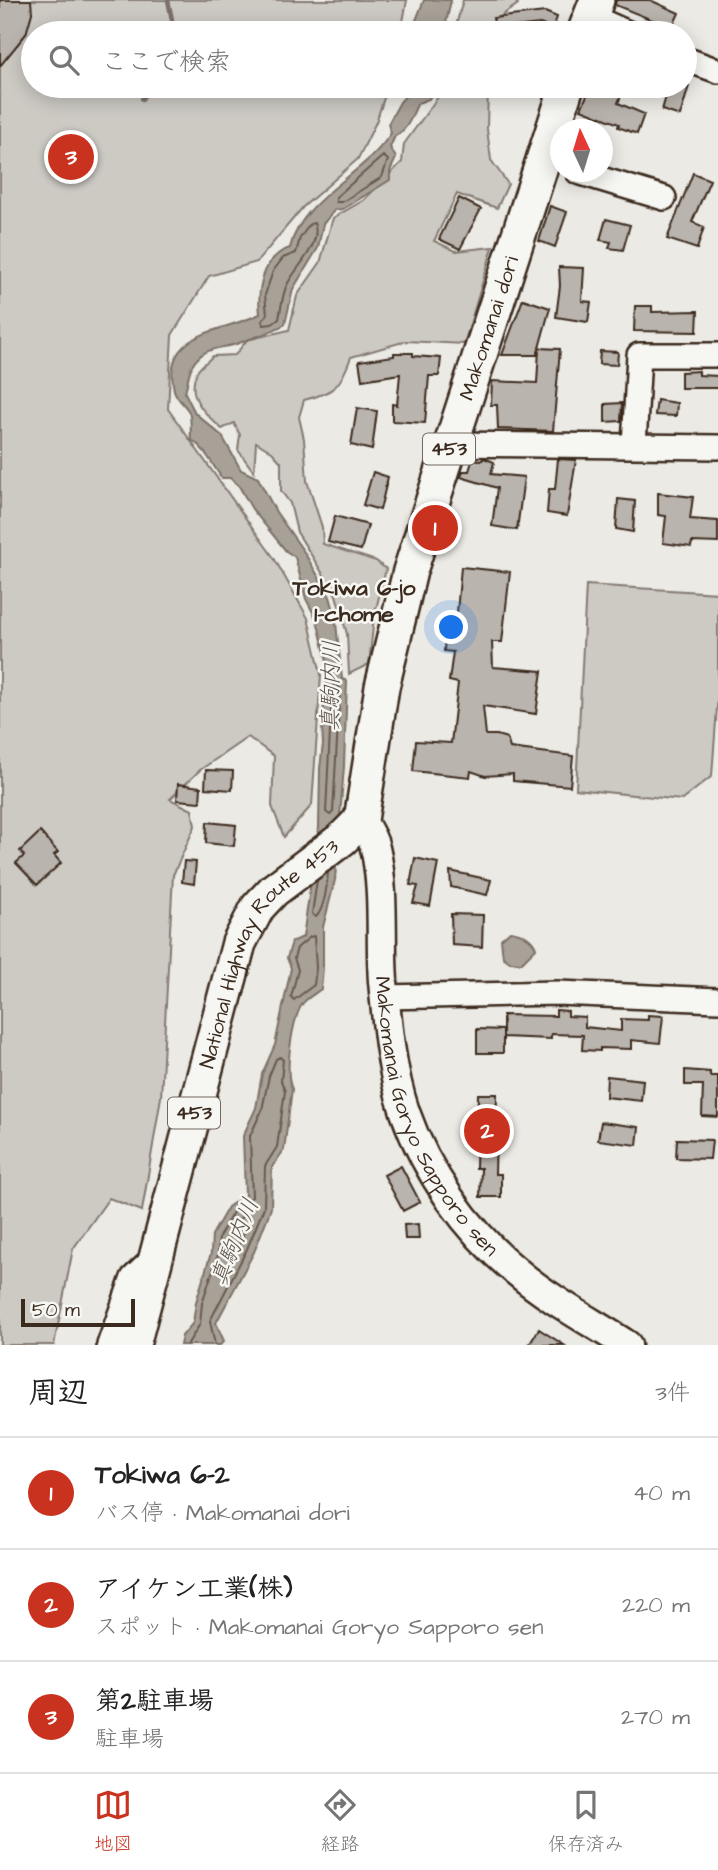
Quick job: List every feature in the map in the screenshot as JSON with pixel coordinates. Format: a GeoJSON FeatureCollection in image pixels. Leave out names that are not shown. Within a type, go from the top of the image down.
{"type":"FeatureCollection","features":[{"type":"Feature","properties":{"kind":"highway","name":"Makomanai dori"},"geometry":{"type":"LineString","coordinates":[[561,119],[565,98]]}},
{"type":"Feature","properties":{"kind":"highway","name":"Makomanai dori"},"geometry":{"type":"LineString","coordinates":[[352,829],[390,646],[410,571],[450,444],[550,169]]}},
{"type":"Feature","properties":{"kind":"highway","name":"National Highway Route 453"},"geometry":{"type":"LineString","coordinates":[[133,1345],[239,943],[258,907],[274,890],[352,829]]}},
{"type":"Feature","properties":{"kind":"main road","name":"Makomanai Goryo Sapporo sen"},"geometry":{"type":"LineString","coordinates":[[352,829],[375,846],[392,1061],[405,1112],[431,1165],[475,1234],[550,1297],[626,1345]]}},
{"type":"Feature","properties":{"kind":"street"},"geometry":{"type":"LineString","coordinates":[[697,63],[718,71]]}},
{"type":"Feature","properties":{"kind":"street"},"geometry":{"type":"LineString","coordinates":[[611,182],[664,198]]}},
{"type":"Feature","properties":{"kind":"street"},"geometry":{"type":"LineString","coordinates":[[634,446],[639,355],[718,355]]}},
{"type":"Feature","properties":{"kind":"street"},"geometry":{"type":"LineString","coordinates":[[450,444],[718,447]]}},
{"type":"Feature","properties":{"kind":"street"},"geometry":{"type":"LineString","coordinates":[[385,997],[558,993],[718,1000]]}},
{"type":"Feature","properties":{"kind":"street"},"geometry":{"type":"LineString","coordinates":[[109,1345],[133,1278],[157,1254]]}},
{"type":"Feature","properties":{"kind":"shaded area"},"geometry":{"type":"Polygon","coordinates":[[[0,0],[407,0],[403,21],[21,21],[21,98],[384,98],[358,159],[303,207],[257,262],[209,276],[172,335],[168,409],[274,558],[308,618],[321,674],[312,805],[284,837],[272,806],[274,756],[248,737],[200,770],[170,799],[192,810],[195,826],[173,875],[161,1097],[142,1211],[109,1198],[73,1249],[54,1345],[0,1345],[0,0]]]}},
{"type":"Feature","properties":{"kind":"shaded area"},"geometry":{"type":"Polygon","coordinates":[[[463,0],[514,0],[518,4],[494,21],[457,21],[463,0]]]}},
{"type":"Feature","properties":{"kind":"shaded area"},"geometry":{"type":"Polygon","coordinates":[[[437,98],[488,98],[487,129],[491,160],[508,184],[497,208],[457,194],[434,241],[456,251],[493,247],[464,344],[406,341],[351,357],[335,387],[304,400],[299,417],[304,439],[307,481],[322,527],[323,544],[376,561],[386,569],[374,617],[369,664],[349,674],[347,634],[336,595],[297,532],[290,503],[281,491],[281,462],[272,452],[256,442],[254,472],[238,450],[240,435],[234,423],[222,429],[210,418],[195,397],[194,381],[198,370],[213,356],[235,355],[247,340],[289,330],[297,296],[320,263],[333,218],[364,200],[402,162],[404,144],[437,98]]]}},
{"type":"Feature","properties":{"kind":"shaded area"},"geometry":{"type":"Polygon","coordinates":[[[586,585],[718,593],[718,694],[712,776],[682,800],[576,789],[586,585]]]}},
{"type":"Feature","properties":{"kind":"water"},"geometry":{"type":"Polygon","coordinates":[[[424,0],[451,0],[447,21],[416,21],[424,0]]]}},
{"type":"Feature","properties":{"kind":"water","name":"真駒内川"},"geometry":{"type":"Polygon","coordinates":[[[404,98],[430,98],[418,103],[407,126],[395,136],[390,147],[396,158],[390,171],[390,180],[343,209],[335,210],[323,224],[318,248],[293,289],[285,324],[262,335],[207,351],[192,366],[185,393],[195,413],[222,436],[241,470],[258,478],[276,512],[304,552],[330,597],[335,614],[342,679],[347,681],[344,766],[335,880],[323,927],[321,989],[303,1003],[293,1033],[289,1059],[292,1089],[284,1150],[272,1167],[271,1208],[254,1252],[216,1323],[224,1341],[220,1345],[180,1345],[182,1336],[193,1323],[196,1302],[211,1253],[212,1235],[228,1207],[245,1195],[243,1136],[256,1108],[262,1074],[275,1045],[291,968],[287,958],[292,942],[303,937],[319,827],[322,726],[328,665],[317,620],[306,599],[295,557],[286,551],[252,509],[239,486],[230,478],[222,478],[204,451],[191,440],[190,415],[175,393],[172,371],[176,356],[185,345],[212,331],[260,314],[261,284],[268,266],[281,252],[290,248],[307,214],[320,200],[380,148],[391,133],[388,124],[404,98]]]}},
{"type":"Feature","properties":{"kind":"water"},"geometry":{"type":"Polygon","coordinates":[[[510,931],[526,936],[536,948],[521,963],[510,962],[503,957],[501,939],[510,931]]]}},
{"type":"Feature","properties":{"kind":"building"},"geometry":{"type":"Polygon","coordinates":[[[0,0],[31,0],[30,21],[21,21],[21,40],[0,66],[0,0]]]}},
{"type":"Feature","properties":{"kind":"building"},"geometry":{"type":"Polygon","coordinates":[[[616,0],[650,0],[679,13],[675,21],[655,21],[615,5],[616,0]]]}},
{"type":"Feature","properties":{"kind":"building"},"geometry":{"type":"Polygon","coordinates":[[[545,12],[557,17],[556,21],[494,21],[493,18],[545,12]]]}},
{"type":"Feature","properties":{"kind":"building"},"geometry":{"type":"Polygon","coordinates":[[[586,98],[620,98],[618,103],[644,114],[637,134],[618,127],[619,124],[613,119],[581,109],[586,98]]]}},
{"type":"Feature","properties":{"kind":"building"},"geometry":{"type":"Polygon","coordinates":[[[666,98],[685,98],[680,116],[662,110],[666,98]]]}},
{"type":"Feature","properties":{"kind":"building"},"geometry":{"type":"Polygon","coordinates":[[[693,173],[710,180],[692,222],[704,227],[697,249],[667,239],[693,173]]]}},
{"type":"Feature","properties":{"kind":"building"},"geometry":{"type":"Polygon","coordinates":[[[459,198],[481,209],[460,249],[439,239],[459,198]]]}},
{"type":"Feature","properties":{"kind":"building"},"geometry":{"type":"Polygon","coordinates":[[[550,206],[567,212],[555,247],[539,241],[550,206]]]}},
{"type":"Feature","properties":{"kind":"building"},"geometry":{"type":"Polygon","coordinates":[[[606,219],[630,225],[623,250],[609,248],[611,242],[600,240],[606,219]]]}},
{"type":"Feature","properties":{"kind":"building"},"geometry":{"type":"Polygon","coordinates":[[[559,267],[584,268],[582,301],[591,302],[588,322],[556,317],[560,286],[559,267]]]}},
{"type":"Feature","properties":{"kind":"building"},"geometry":{"type":"Polygon","coordinates":[[[523,299],[550,308],[539,348],[560,349],[553,431],[498,429],[497,405],[491,405],[492,381],[537,383],[539,349],[537,355],[502,355],[523,299]]]}},
{"type":"Feature","properties":{"kind":"building"},"geometry":{"type":"Polygon","coordinates":[[[635,306],[652,306],[652,312],[698,311],[697,332],[634,331],[635,306]]]}},
{"type":"Feature","properties":{"kind":"building"},"geometry":{"type":"Polygon","coordinates":[[[600,351],[618,352],[617,365],[599,364],[600,351]]]}},
{"type":"Feature","properties":{"kind":"building"},"geometry":{"type":"Polygon","coordinates":[[[394,353],[441,358],[439,376],[429,376],[425,423],[392,421],[392,404],[397,405],[400,374],[362,380],[359,361],[394,356],[394,353]]]}},
{"type":"Feature","properties":{"kind":"building"},"geometry":{"type":"Polygon","coordinates":[[[699,371],[699,375],[718,376],[718,388],[681,388],[681,372],[699,371]]]}},
{"type":"Feature","properties":{"kind":"building"},"geometry":{"type":"Polygon","coordinates":[[[657,400],[677,403],[676,416],[655,415],[657,400]]]}},
{"type":"Feature","properties":{"kind":"building"},"geometry":{"type":"Polygon","coordinates":[[[622,403],[621,421],[605,422],[605,404],[622,403]]]}},
{"type":"Feature","properties":{"kind":"building"},"geometry":{"type":"Polygon","coordinates":[[[357,408],[377,411],[372,450],[351,445],[357,408]]]}},
{"type":"Feature","properties":{"kind":"building"},"geometry":{"type":"Polygon","coordinates":[[[473,458],[494,462],[491,474],[524,477],[517,530],[492,526],[497,488],[461,477],[463,471],[469,471],[473,458]]]}},
{"type":"Feature","properties":{"kind":"building"},"geometry":{"type":"Polygon","coordinates":[[[558,459],[576,460],[567,516],[547,513],[549,489],[555,489],[558,459]]]}},
{"type":"Feature","properties":{"kind":"building"},"geometry":{"type":"Polygon","coordinates":[[[373,472],[388,477],[380,510],[363,505],[373,472]]]}},
{"type":"Feature","properties":{"kind":"building"},"geometry":{"type":"Polygon","coordinates":[[[658,493],[693,497],[690,519],[718,521],[718,543],[692,542],[691,547],[663,543],[666,516],[658,515],[658,493]]]}},
{"type":"Feature","properties":{"kind":"building"},"geometry":{"type":"Polygon","coordinates":[[[618,499],[635,501],[633,532],[616,529],[618,499]]]}},
{"type":"Feature","properties":{"kind":"building"},"geometry":{"type":"Polygon","coordinates":[[[335,516],[368,525],[361,550],[328,542],[335,516]]]}},
{"type":"Feature","properties":{"kind":"building"},"geometry":{"type":"Polygon","coordinates":[[[461,567],[510,572],[502,642],[492,642],[493,667],[542,671],[536,714],[483,706],[486,735],[507,738],[510,748],[573,756],[570,786],[513,781],[513,774],[485,776],[471,771],[470,777],[413,771],[416,741],[451,743],[458,683],[449,681],[453,652],[444,651],[445,634],[455,635],[461,567]]]}},
{"type":"Feature","properties":{"kind":"building"},"geometry":{"type":"Polygon","coordinates":[[[206,770],[233,771],[232,790],[205,788],[206,770]]]}},
{"type":"Feature","properties":{"kind":"building"},"geometry":{"type":"Polygon","coordinates":[[[178,784],[201,787],[200,802],[177,800],[178,784]]]}},
{"type":"Feature","properties":{"kind":"building"},"geometry":{"type":"Polygon","coordinates":[[[207,822],[236,825],[234,846],[206,843],[207,822]]]}},
{"type":"Feature","properties":{"kind":"building"},"geometry":{"type":"Polygon","coordinates":[[[40,832],[58,852],[54,855],[61,863],[37,885],[16,863],[24,856],[20,851],[40,832]]]}},
{"type":"Feature","properties":{"kind":"building"},"geometry":{"type":"Polygon","coordinates":[[[415,858],[438,863],[430,906],[413,903],[418,886],[410,885],[415,858]]]}},
{"type":"Feature","properties":{"kind":"building"},"geometry":{"type":"Polygon","coordinates":[[[184,861],[196,862],[194,884],[182,882],[184,861]]]}},
{"type":"Feature","properties":{"kind":"building"},"geometry":{"type":"Polygon","coordinates":[[[450,871],[491,880],[487,895],[451,887],[450,871]]]}},
{"type":"Feature","properties":{"kind":"building"},"geometry":{"type":"Polygon","coordinates":[[[451,914],[483,915],[482,947],[452,945],[451,914]]]}},
{"type":"Feature","properties":{"kind":"building"},"geometry":{"type":"Polygon","coordinates":[[[556,1010],[568,1011],[568,1016],[585,1017],[585,1027],[621,1031],[621,1019],[648,1020],[648,1015],[663,1016],[660,1043],[631,1040],[631,1049],[600,1048],[600,1051],[582,1050],[583,1035],[551,1034],[551,1039],[503,1037],[503,1015],[556,1016],[556,1010]]]}},
{"type":"Feature","properties":{"kind":"building"},"geometry":{"type":"Polygon","coordinates":[[[477,1029],[503,1030],[503,1053],[477,1053],[477,1029]]]}},
{"type":"Feature","properties":{"kind":"building"},"geometry":{"type":"Polygon","coordinates":[[[685,1070],[710,1072],[710,1076],[718,1076],[718,1117],[702,1116],[703,1085],[685,1085],[685,1070]]]}},
{"type":"Feature","properties":{"kind":"building"},"geometry":{"type":"Polygon","coordinates":[[[607,1076],[643,1080],[641,1101],[606,1097],[607,1076]]]}},
{"type":"Feature","properties":{"kind":"building"},"geometry":{"type":"Polygon","coordinates":[[[478,1094],[497,1094],[495,1174],[501,1174],[501,1197],[480,1197],[481,1168],[476,1168],[478,1094]]]}},
{"type":"Feature","properties":{"kind":"building"},"geometry":{"type":"Polygon","coordinates":[[[601,1122],[639,1127],[637,1145],[598,1140],[601,1122]]]}},
{"type":"Feature","properties":{"kind":"building"},"geometry":{"type":"Polygon","coordinates":[[[677,1139],[712,1140],[710,1159],[676,1158],[677,1139]]]}},
{"type":"Feature","properties":{"kind":"building"},"geometry":{"type":"Polygon","coordinates":[[[401,1166],[420,1202],[403,1211],[384,1175],[401,1166]]]}},
{"type":"Feature","properties":{"kind":"building"},"geometry":{"type":"Polygon","coordinates":[[[418,1224],[419,1239],[405,1239],[404,1225],[418,1224]]]}},
{"type":"Feature","properties":{"kind":"building"},"geometry":{"type":"Polygon","coordinates":[[[539,1329],[564,1345],[529,1345],[539,1329]]]}},
{"type":"Feature","properties":{"kind":"waterway"},"geometry":{"type":"LineString","coordinates":[[168,0],[172,21]]}},
{"type":"Feature","properties":{"kind":"place","name":"第2駐車場"},"geometry":{"type":"Point","coordinates":[71,157]}},
{"type":"Feature","properties":{"kind":"place","name":"Tokiwa 6-2"},"geometry":{"type":"Point","coordinates":[435,528]}},
{"type":"Feature","properties":{"kind":"place","name":"アイケン工業(株)"},"geometry":{"type":"Point","coordinates":[487,1131]}},
{"type":"Feature","properties":{"kind":"district","name":"Tokiwa 6-jo 1-chome"},"geometry":{"type":"Point","coordinates":[354,601]}}]}
